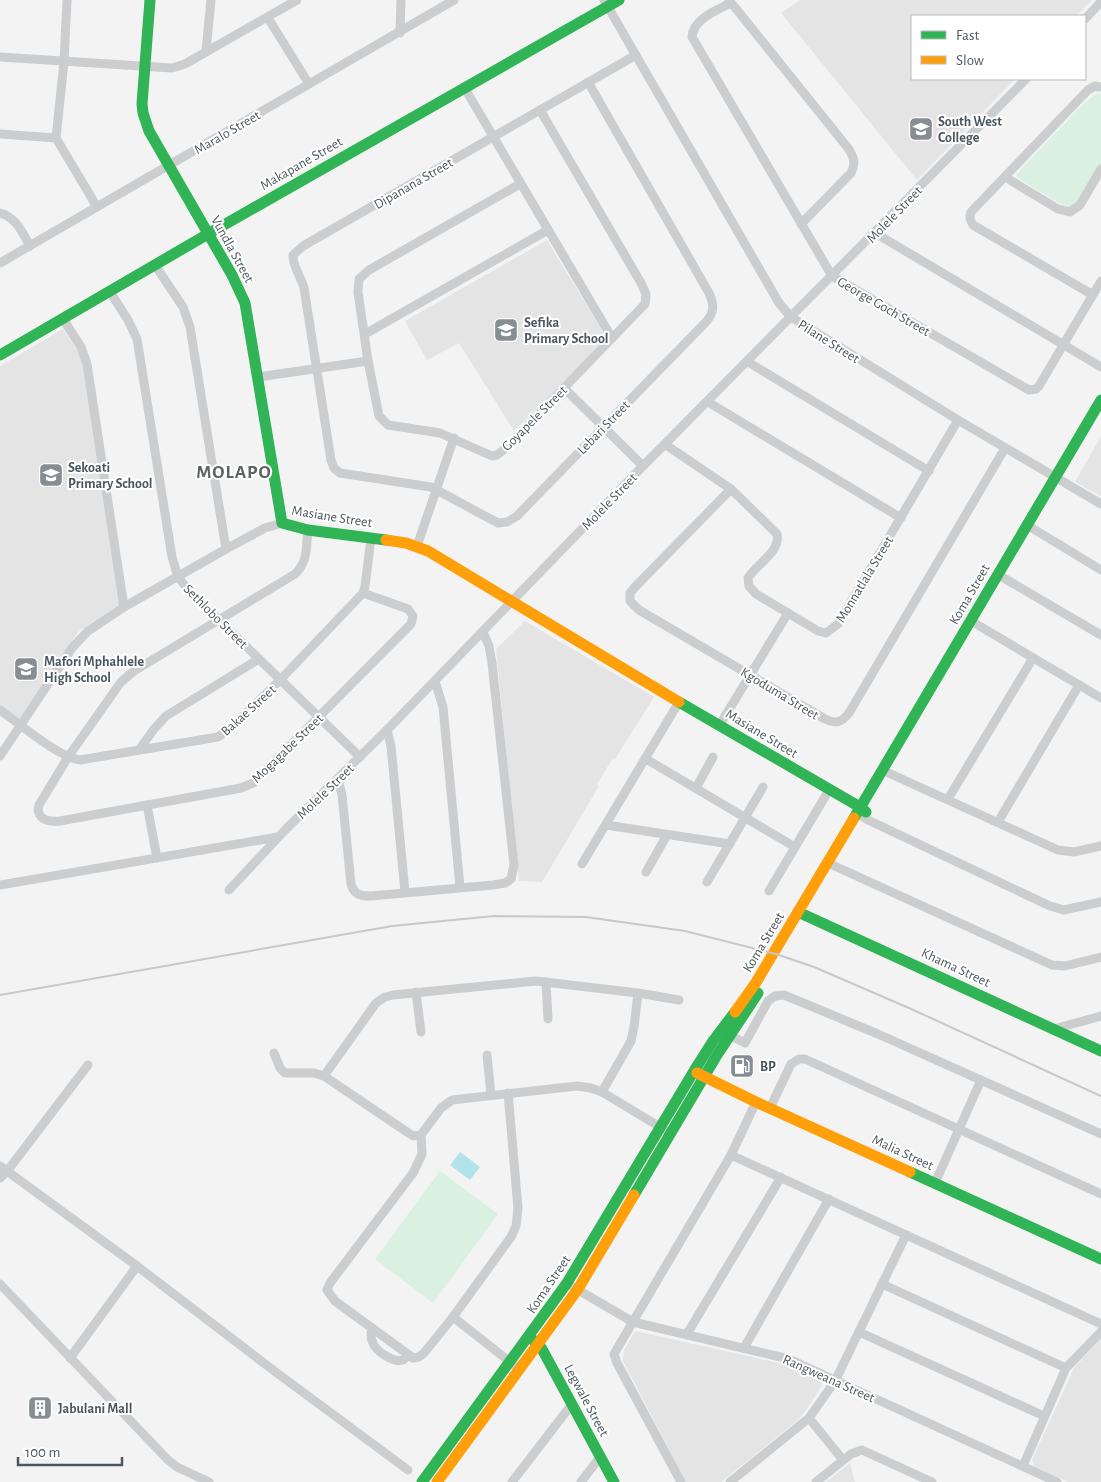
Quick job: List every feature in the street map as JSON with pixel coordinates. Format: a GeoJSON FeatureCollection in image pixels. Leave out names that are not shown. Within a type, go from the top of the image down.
{"type":"FeatureCollection","features":[{"type":"Feature","properties":{"kind":"street"},"geometry":{"type":"LineString","coordinates":[[67,0],[64,62],[56,138],[97,207]]}},
{"type":"Feature","properties":{"kind":"street","name":"Vundla Street"},"geometry":{"type":"LineString","coordinates":[[150,0],[142,113],[149,131],[239,288],[245,303],[282,523]]}},
{"type":"Feature","properties":{"kind":"street"},"geometry":{"type":"LineString","coordinates":[[206,51],[211,0]]}},
{"type":"Feature","properties":{"kind":"street"},"geometry":{"type":"LineString","coordinates":[[0,57],[178,67],[297,0]]}},
{"type":"Feature","properties":{"kind":"street"},"geometry":{"type":"LineString","coordinates":[[400,32],[401,0]]}},
{"type":"Feature","properties":{"kind":"street","name":"Maralo Street"},"geometry":{"type":"LineString","coordinates":[[0,263],[454,0]]}},
{"type":"Feature","properties":{"kind":"street","name":"Makapane Street"},"geometry":{"type":"LineString","coordinates":[[0,355],[606,3],[619,0]]}},
{"type":"Feature","properties":{"kind":"street"},"geometry":{"type":"LineString","coordinates":[[730,1],[854,158],[854,165],[850,173],[801,224]]}},
{"type":"Feature","properties":{"kind":"street","name":"George Goch Street"},"geometry":{"type":"LineString","coordinates":[[730,1],[697,23],[692,37],[832,276],[1029,390],[1036,389],[1039,386],[1101,281]]}},
{"type":"Feature","properties":{"kind":"street"},"geometry":{"type":"LineString","coordinates":[[1086,18],[1101,2]]}},
{"type":"Feature","properties":{"kind":"street","name":"Pilane Street"},"geometry":{"type":"LineString","coordinates":[[606,3],[779,303],[791,317],[958,420],[1101,504]]}},
{"type":"Feature","properties":{"kind":"street"},"geometry":{"type":"LineString","coordinates":[[268,18],[309,84]]}},
{"type":"Feature","properties":{"kind":"street","name":"Dipanana Street"},"geometry":{"type":"LineString","coordinates":[[315,369],[304,288],[299,272],[293,262],[295,252],[636,55]]}},
{"type":"Feature","properties":{"kind":"street","name":"Molele Street"},"geometry":{"type":"LineString","coordinates":[[229,890],[278,837],[387,730],[643,466],[875,234],[1025,80]]}},
{"type":"Feature","properties":{"kind":"street","name":"Lebari Street"},"geometry":{"type":"LineString","coordinates":[[315,369],[331,460],[336,470],[347,475],[421,484],[437,489],[494,522],[502,523],[516,516],[704,324],[712,315],[714,309],[709,293],[588,82]]}},
{"type":"Feature","properties":{"kind":"street"},"geometry":{"type":"LineString","coordinates":[[1093,295],[970,221],[971,212],[1088,90],[1095,86],[1101,87]]}},
{"type":"Feature","properties":{"kind":"street"},"geometry":{"type":"LineString","coordinates":[[464,87],[612,338]]}},
{"type":"Feature","properties":{"kind":"street","name":"Goyapele Street"},"geometry":{"type":"LineString","coordinates":[[520,184],[363,274],[358,284],[368,361],[379,416],[384,423],[390,426],[431,431],[454,438],[485,454],[496,455],[507,447],[645,304],[644,289],[540,110]]}},
{"type":"Feature","properties":{"kind":"street"},"geometry":{"type":"LineString","coordinates":[[0,134],[56,138]]}},
{"type":"Feature","properties":{"kind":"street"},"geometry":{"type":"LineString","coordinates":[[1005,177],[1058,209],[1070,212],[1080,205],[1101,169]]}},
{"type":"Feature","properties":{"kind":"street"},"geometry":{"type":"LineString","coordinates":[[0,213],[14,220],[30,246]]}},
{"type":"Feature","properties":{"kind":"street"},"geometry":{"type":"LineString","coordinates":[[365,334],[548,230]]}},
{"type":"Feature","properties":{"kind":"street"},"geometry":{"type":"LineString","coordinates":[[875,234],[1101,367]]}},
{"type":"Feature","properties":{"kind":"street"},"geometry":{"type":"LineString","coordinates":[[155,265],[183,307],[190,327],[226,549]]}},
{"type":"Feature","properties":{"kind":"street","name":"Sethlobo Street"},"geometry":{"type":"LineString","coordinates":[[110,292],[128,320],[137,339],[172,557],[178,577],[191,593],[360,757]]}},
{"type":"Feature","properties":{"kind":"street"},"geometry":{"type":"LineString","coordinates":[[63,318],[81,348],[87,364],[124,607]]}},
{"type":"Feature","properties":{"kind":"street"},"geometry":{"type":"LineString","coordinates":[[258,377],[368,361]]}},
{"type":"Feature","properties":{"kind":"street"},"geometry":{"type":"LineString","coordinates":[[748,362],[929,471]]}},
{"type":"Feature","properties":{"kind":"street"},"geometry":{"type":"LineString","coordinates":[[564,388],[643,466]]}},
{"type":"Feature","properties":{"kind":"street","name":"Koma Street"},"geometry":{"type":"LineString","coordinates":[[1059,479],[1101,400]]}},
{"type":"Feature","properties":{"kind":"street"},"geometry":{"type":"LineString","coordinates":[[708,402],[901,518]]}},
{"type":"Feature","properties":{"kind":"street","name":"Koma Street"},"geometry":{"type":"LineString","coordinates":[[437,1482],[578,1290],[699,1074],[768,971],[1030,527],[1101,415]]}},
{"type":"Feature","properties":{"kind":"street","name":"Monnatlala Street"},"geometry":{"type":"LineString","coordinates":[[666,445],[731,489],[774,530],[778,537],[775,548],[750,574],[748,578],[749,586],[756,594],[823,633],[834,628],[958,420]]}},
{"type":"Feature","properties":{"kind":"street"},"geometry":{"type":"LineString","coordinates":[[417,546],[454,438]]}},
{"type":"Feature","properties":{"kind":"street","name":"Kgoduma Street"},"geometry":{"type":"LineString","coordinates":[[731,489],[634,587],[630,593],[632,604],[639,610],[824,720],[835,723],[842,721],[848,713],[1005,448]]}},
{"type":"Feature","properties":{"kind":"street","name":"Masiane Street"},"geometry":{"type":"LineString","coordinates":[[0,756],[80,639],[98,623],[226,549],[265,528],[282,523],[308,530],[417,546],[441,558],[541,620],[829,790],[861,812]]}},
{"type":"Feature","properties":{"kind":"street"},"geometry":{"type":"LineString","coordinates":[[1030,527],[1101,570]]}},
{"type":"Feature","properties":{"kind":"street"},"geometry":{"type":"LineString","coordinates":[[68,757],[127,676],[288,579],[301,569],[306,558],[308,530]]}},
{"type":"Feature","properties":{"kind":"street"},"geometry":{"type":"LineString","coordinates":[[363,593],[371,538]]}},
{"type":"Feature","properties":{"kind":"street"},"geometry":{"type":"LineString","coordinates":[[1001,576],[1101,635]]}},
{"type":"Feature","properties":{"kind":"street","name":"Bakae Street"},"geometry":{"type":"LineString","coordinates":[[0,710],[68,757],[80,760],[90,760],[218,737],[233,726],[281,679],[363,593]]}},
{"type":"Feature","properties":{"kind":"street","name":"Mogagabe Street"},"geometry":{"type":"LineString","coordinates":[[68,757],[39,805],[38,813],[44,820],[53,822],[248,786],[408,628],[413,620],[412,612],[363,593]]}},
{"type":"Feature","properties":{"kind":"street"},"geometry":{"type":"LineString","coordinates":[[720,726],[788,613]]}},
{"type":"Feature","properties":{"kind":"street"},"geometry":{"type":"LineString","coordinates":[[974,623],[1101,698]]}},
{"type":"Feature","properties":{"kind":"street"},"geometry":{"type":"LineString","coordinates":[[338,779],[342,795],[351,884],[353,891],[358,895],[371,896],[493,885],[508,881],[513,876],[514,865],[491,653],[483,632]]}},
{"type":"Feature","properties":{"kind":"street"},"geometry":{"type":"LineString","coordinates":[[948,799],[1033,658]]}},
{"type":"Feature","properties":{"kind":"street"},"geometry":{"type":"LineString","coordinates":[[140,750],[154,729],[166,716],[259,660]]}},
{"type":"Feature","properties":{"kind":"street"},"geometry":{"type":"LineString","coordinates":[[434,681],[443,706],[460,887]]}},
{"type":"Feature","properties":{"kind":"street"},"geometry":{"type":"LineString","coordinates":[[998,822],[1079,685]]}},
{"type":"Feature","properties":{"kind":"street"},"geometry":{"type":"LineString","coordinates":[[582,864],[680,702]]}},
{"type":"Feature","properties":{"kind":"street"},"geometry":{"type":"LineString","coordinates":[[387,730],[391,746],[405,892]]}},
{"type":"Feature","properties":{"kind":"street"},"geometry":{"type":"LineString","coordinates":[[696,788],[713,757]]}},
{"type":"Feature","properties":{"kind":"street"},"geometry":{"type":"LineString","coordinates":[[646,759],[794,846]]}},
{"type":"Feature","properties":{"kind":"street"},"geometry":{"type":"LineString","coordinates":[[886,771],[1063,852],[1074,852],[1101,846]]}},
{"type":"Feature","properties":{"kind":"street"},"geometry":{"type":"LineString","coordinates":[[707,882],[763,787]]}},
{"type":"Feature","properties":{"kind":"street"},"geometry":{"type":"LineString","coordinates":[[769,891],[829,790]]}},
{"type":"Feature","properties":{"kind":"street"},"geometry":{"type":"LineString","coordinates":[[146,805],[157,858]]}},
{"type":"Feature","properties":{"kind":"street"},"geometry":{"type":"LineString","coordinates":[[861,812],[1050,906],[1064,910],[1101,902]]}},
{"type":"Feature","properties":{"kind":"street"},"geometry":{"type":"LineString","coordinates":[[606,825],[730,844]]}},
{"type":"Feature","properties":{"kind":"street"},"geometry":{"type":"LineString","coordinates":[[646,872],[667,835]]}},
{"type":"Feature","properties":{"kind":"street"},"geometry":{"type":"LineString","coordinates":[[0,886],[278,837]]}},
{"type":"Feature","properties":{"kind":"street"},"geometry":{"type":"LineString","coordinates":[[831,864],[1056,967],[1101,957]]}},
{"type":"Feature","properties":{"kind":"street","name":"Khama Street"},"geometry":{"type":"LineString","coordinates":[[802,914],[1101,1051]]}},
{"type":"Feature","properties":{"kind":"street"},"geometry":{"type":"LineString","coordinates":[[546,982],[548,1019]]}},
{"type":"Feature","properties":{"kind":"street"},"geometry":{"type":"LineString","coordinates":[[324,1076],[370,1010],[380,1000],[393,995],[546,982],[679,1000]]}},
{"type":"Feature","properties":{"kind":"street"},"geometry":{"type":"LineString","coordinates":[[416,992],[421,1032]]}},
{"type":"Feature","properties":{"kind":"street"},"geometry":{"type":"LineString","coordinates":[[602,1092],[631,1041],[638,993]]}},
{"type":"Feature","properties":{"kind":"street"},"geometry":{"type":"LineString","coordinates":[[725,1033],[745,1043],[768,1001],[775,996],[784,995],[878,1034],[1101,1134]]}},
{"type":"Feature","properties":{"kind":"street"},"geometry":{"type":"LineString","coordinates":[[1054,1029],[1101,1016]]}},
{"type":"Feature","properties":{"kind":"street"},"geometry":{"type":"LineString","coordinates":[[274,1053],[280,1068],[285,1073],[314,1073],[324,1076],[409,1135],[422,1135]]}},
{"type":"Feature","properties":{"kind":"street"},"geometry":{"type":"LineString","coordinates":[[487,1055],[491,1095]]}},
{"type":"Feature","properties":{"kind":"street"},"geometry":{"type":"LineString","coordinates":[[770,1108],[792,1064],[802,1059],[1101,1194]]}},
{"type":"Feature","properties":{"kind":"street"},"geometry":{"type":"LineString","coordinates":[[0,1178],[4,1168],[88,1065]]}},
{"type":"Feature","properties":{"kind":"street","name":"Malia Street"},"geometry":{"type":"LineString","coordinates":[[699,1074],[756,1102],[1101,1259]]}},
{"type":"Feature","properties":{"kind":"street"},"geometry":{"type":"LineString","coordinates":[[935,1183],[981,1080]]}},
{"type":"Feature","properties":{"kind":"street"},"geometry":{"type":"LineString","coordinates":[[508,1093],[518,1208],[516,1226],[511,1237],[453,1317],[424,1353],[414,1358],[335,1301],[327,1290],[330,1283],[413,1173],[422,1154],[422,1135],[448,1101],[508,1093],[576,1086],[592,1088],[602,1092],[666,1131]]}},
{"type":"Feature","properties":{"kind":"street"},"geometry":{"type":"LineString","coordinates":[[681,1482],[614,1356],[615,1351],[731,1155],[756,1102]]}},
{"type":"Feature","properties":{"kind":"street","name":"Koma Street"},"geometry":{"type":"LineString","coordinates":[[422,1482],[567,1283],[666,1131]]}},
{"type":"Feature","properties":{"kind":"street"},"geometry":{"type":"LineString","coordinates":[[731,1155],[1101,1324]]}},
{"type":"Feature","properties":{"kind":"street"},"geometry":{"type":"LineString","coordinates":[[4,1168],[408,1470]]}},
{"type":"Feature","properties":{"kind":"street"},"geometry":{"type":"LineString","coordinates":[[687,1334],[781,1177]]}},
{"type":"Feature","properties":{"kind":"street"},"geometry":{"type":"LineString","coordinates":[[744,1348],[829,1200]]}},
{"type":"Feature","properties":{"kind":"street"},"geometry":{"type":"LineString","coordinates":[[730,1482],[809,1418],[835,1381],[906,1235]]}},
{"type":"Feature","properties":{"kind":"street"},"geometry":{"type":"LineString","coordinates":[[70,1358],[137,1266]]}},
{"type":"Feature","properties":{"kind":"street","name":"Rangweana Street"},"geometry":{"type":"LineString","coordinates":[[567,1283],[632,1322],[789,1359],[1057,1482]]}},
{"type":"Feature","properties":{"kind":"street"},"geometry":{"type":"LineString","coordinates":[[0,1284],[168,1460],[177,1467],[209,1482]]}},
{"type":"Feature","properties":{"kind":"street"},"geometry":{"type":"LineString","coordinates":[[882,1284],[1066,1368]]}},
{"type":"Feature","properties":{"kind":"street"},"geometry":{"type":"LineString","coordinates":[[453,1317],[520,1370]]}},
{"type":"Feature","properties":{"kind":"street"},"geometry":{"type":"LineString","coordinates":[[372,1328],[373,1345],[378,1350],[397,1360],[403,1360],[409,1355]]}},
{"type":"Feature","properties":{"kind":"street"},"geometry":{"type":"LineString","coordinates":[[859,1332],[1044,1416]]}},
{"type":"Feature","properties":{"kind":"street"},"geometry":{"type":"LineString","coordinates":[[1023,1466],[1066,1368],[1101,1332]]}},
{"type":"Feature","properties":{"kind":"street","name":"Legwale Street"},"geometry":{"type":"LineString","coordinates":[[529,1337],[539,1344],[614,1482]]}},
{"type":"Feature","properties":{"kind":"street"},"geometry":{"type":"LineString","coordinates":[[512,1482],[572,1404]]}},
{"type":"Feature","properties":{"kind":"street"},"geometry":{"type":"LineString","coordinates":[[809,1418],[843,1460]]}},
{"type":"Feature","properties":{"kind":"street"},"geometry":{"type":"LineString","coordinates":[[816,1482],[857,1451],[868,1452],[932,1482]]}},
{"type":"Feature","properties":{"kind":"street"},"geometry":{"type":"LineString","coordinates":[[581,1482],[600,1457]]}},
{"type":"Feature","properties":{"kind":"shaded area","name":"South West College"},"geometry":{"type":"Polygon","coordinates":[[[800,0],[1092,0],[1077,15],[911,15],[911,80],[1014,80],[917,180],[781,13],[800,0]]]}},
{"type":"Feature","properties":{"kind":"shaded area","name":"Sefika Primary School"},"geometry":{"type":"Polygon","coordinates":[[[547,240],[607,339],[514,431],[459,343],[427,360],[405,321],[547,240]]]}},
{"type":"Feature","properties":{"kind":"shaded area","name":"Sekoati Primary School"},"geometry":{"type":"Polygon","coordinates":[[[63,329],[84,360],[121,603],[78,632],[19,719],[0,707],[0,366],[63,329]]]}},
{"type":"Feature","properties":{"kind":"shaded area"},"geometry":{"type":"Polygon","coordinates":[[[1101,436],[1101,496],[1075,482],[1101,436]]]}},
{"type":"Feature","properties":{"kind":"shaded area"},"geometry":{"type":"Polygon","coordinates":[[[525,621],[654,697],[597,784],[599,786],[542,882],[519,881],[496,649],[525,621]]]}},
{"type":"Feature","properties":{"kind":"shaded area"},"geometry":{"type":"Polygon","coordinates":[[[635,1331],[783,1364],[823,1384],[798,1420],[721,1482],[686,1482],[623,1361],[624,1350],[635,1331]]]}},
{"type":"Feature","properties":{"kind":"shaded area"},"geometry":{"type":"Polygon","coordinates":[[[1101,1339],[1101,1482],[1068,1482],[1035,1467],[1032,1460],[1074,1368],[1101,1339]]]}},
{"type":"Feature","properties":{"kind":"shaded area"},"geometry":{"type":"Polygon","coordinates":[[[850,1463],[855,1482],[826,1482],[850,1463]]]}},
{"type":"Feature","properties":{"kind":"green space"},"geometry":{"type":"Polygon","coordinates":[[[1097,93],[1101,94],[1101,165],[1078,204],[1068,208],[1019,179],[1016,175],[1078,109],[1097,93]]]}},
{"type":"Feature","properties":{"kind":"green space"},"geometry":{"type":"Polygon","coordinates":[[[440,1171],[498,1214],[433,1303],[375,1259],[440,1171]]]}},
{"type":"Feature","properties":{"kind":"water"},"geometry":{"type":"Polygon","coordinates":[[[460,1152],[480,1167],[470,1180],[450,1165],[460,1152]]]}},
{"type":"Feature","properties":{"kind":"railway"},"geometry":{"type":"LineString","coordinates":[[0,995],[392,926],[494,916],[586,917],[685,931],[776,954],[814,967],[909,1008],[1101,1096]]}},
{"type":"Feature","properties":{"kind":"traffic: fast"},"geometry":{"type":"LineString","coordinates":[[150,0],[142,104],[143,113],[149,131],[232,275],[245,303],[282,523],[308,530],[386,540]]}},
{"type":"Feature","properties":{"kind":"traffic: fast"},"geometry":{"type":"LineString","coordinates":[[0,355],[619,0]]}},
{"type":"Feature","properties":{"kind":"traffic: fast"},"geometry":{"type":"LineString","coordinates":[[854,818],[1101,400]]}},
{"type":"Feature","properties":{"kind":"traffic: fast"},"geometry":{"type":"LineString","coordinates":[[679,702],[866,812]]}},
{"type":"Feature","properties":{"kind":"traffic: fast"},"geometry":{"type":"LineString","coordinates":[[798,912],[1101,1051]]}},
{"type":"Feature","properties":{"kind":"traffic: fast"},"geometry":{"type":"LineString","coordinates":[[634,1195],[717,1055],[758,993]]}},
{"type":"Feature","properties":{"kind":"traffic: fast"},"geometry":{"type":"LineString","coordinates":[[422,1482],[567,1283],[694,1071],[713,1041],[735,1012]]}},
{"type":"Feature","properties":{"kind":"traffic: fast"},"geometry":{"type":"LineString","coordinates":[[910,1172],[1101,1259]]}},
{"type":"Feature","properties":{"kind":"traffic: fast"},"geometry":{"type":"LineString","coordinates":[[532,1339],[542,1349],[614,1482]]}},
{"type":"Feature","properties":{"kind":"traffic: slow"},"geometry":{"type":"LineString","coordinates":[[386,540],[406,543],[428,551],[679,702]]}},
{"type":"Feature","properties":{"kind":"traffic: slow"},"geometry":{"type":"LineString","coordinates":[[735,1012],[755,984],[854,818]]}},
{"type":"Feature","properties":{"kind":"traffic: slow"},"geometry":{"type":"LineString","coordinates":[[697,1073],[910,1172]]}},
{"type":"Feature","properties":{"kind":"traffic: slow"},"geometry":{"type":"LineString","coordinates":[[437,1482],[578,1289],[634,1195]]}},
{"type":"Feature","properties":{"kind":"place","name":"South West College"},"geometry":{"type":"Point","coordinates":[921,129]}},
{"type":"Feature","properties":{"kind":"place","name":"Sefika Primary School"},"geometry":{"type":"Point","coordinates":[506,330]}},
{"type":"Feature","properties":{"kind":"place","name":"Sekoati Primary School"},"geometry":{"type":"Point","coordinates":[51,475]}},
{"type":"Feature","properties":{"kind":"place","name":"Mafori Mphahlele High School"},"geometry":{"type":"Point","coordinates":[26,669]}},
{"type":"Feature","properties":{"kind":"place","name":"BP"},"geometry":{"type":"Point","coordinates":[742,1066]}},
{"type":"Feature","properties":{"kind":"place","name":"Jabulani Mall"},"geometry":{"type":"Point","coordinates":[40,1408]}},
{"type":"Feature","properties":{"kind":"district","name":"MOLAPO"},"geometry":{"type":"Point","coordinates":[234,471]}}]}
